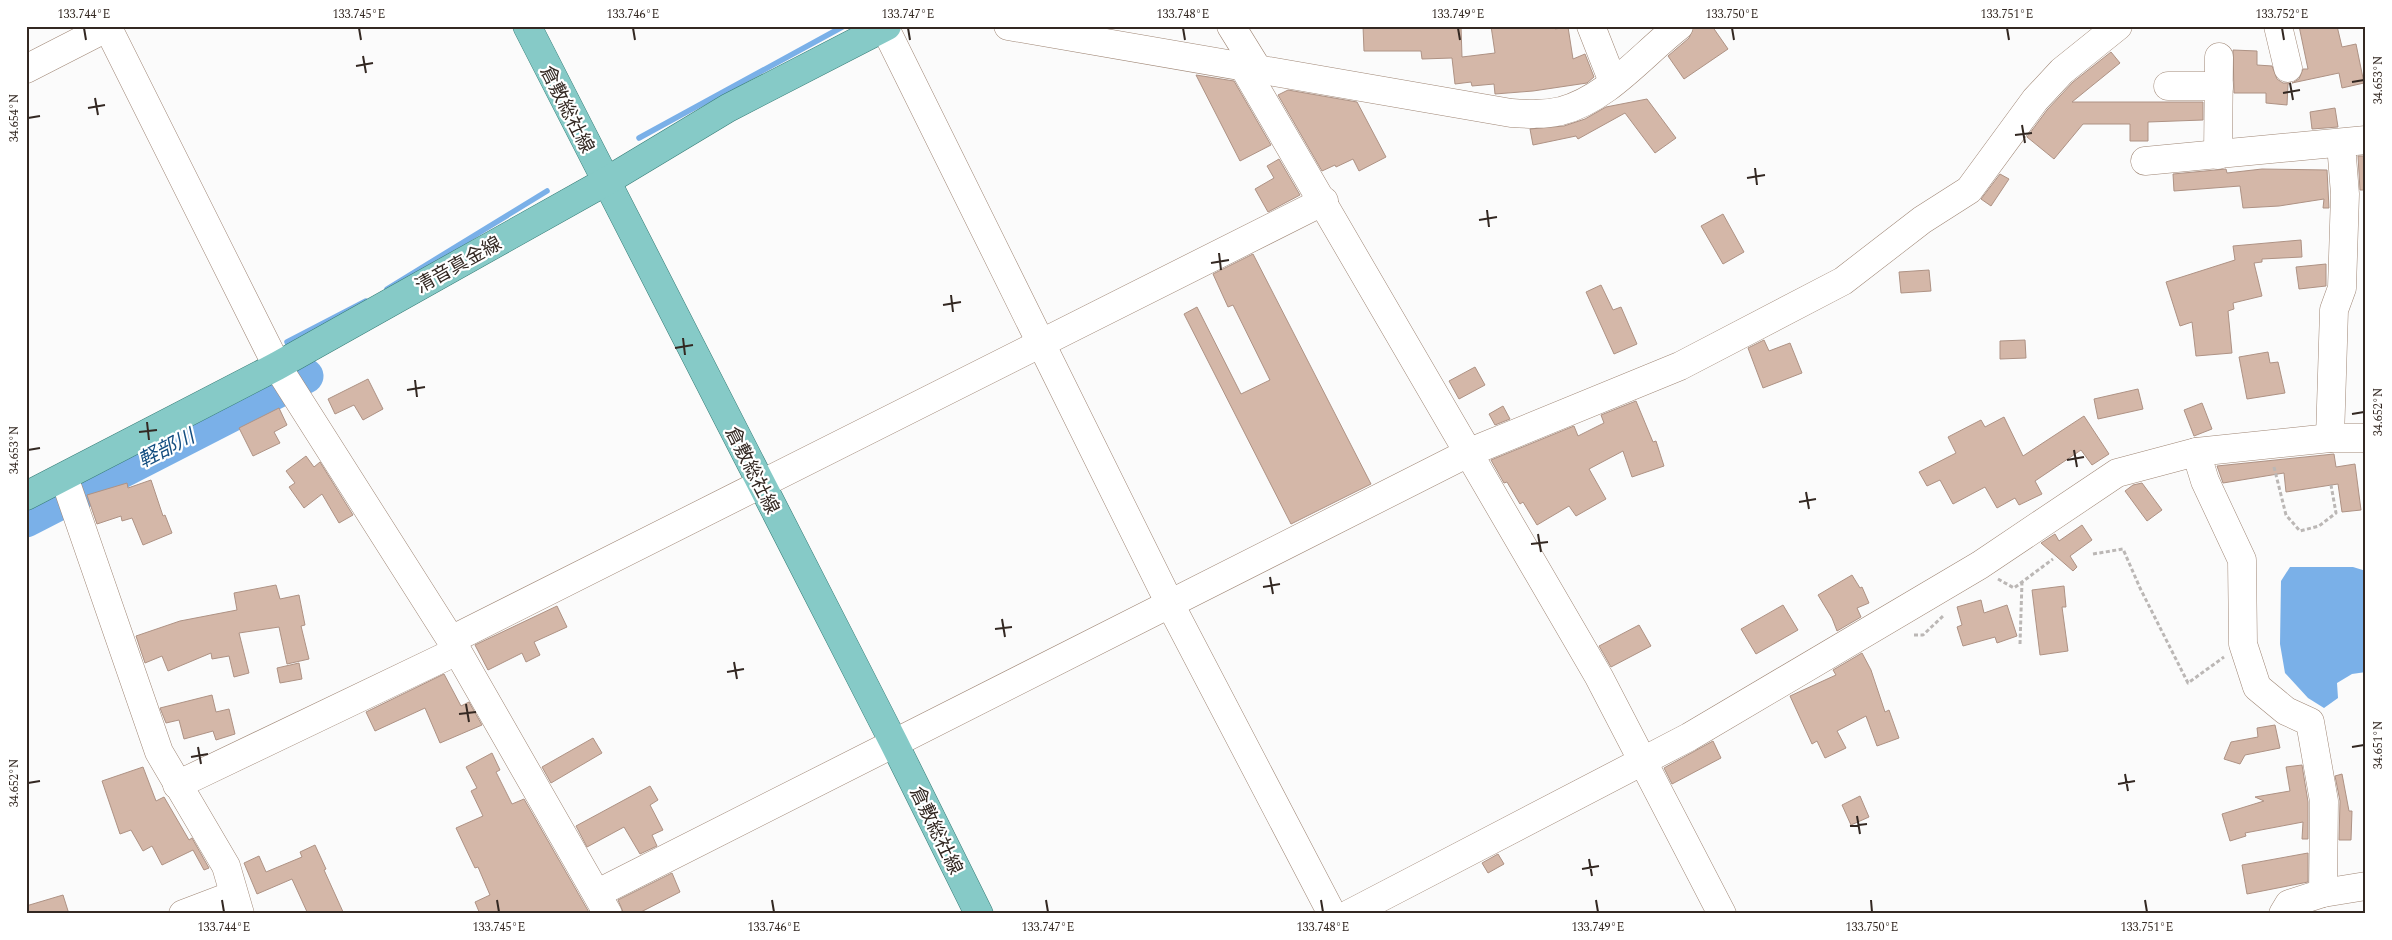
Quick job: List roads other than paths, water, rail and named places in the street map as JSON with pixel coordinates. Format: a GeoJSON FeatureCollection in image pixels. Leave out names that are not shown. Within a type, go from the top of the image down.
{"type":"FeatureCollection","features":[{"type":"Feature","properties":{"kind":"main road","name":"倉敷総社線"},"geometry":{"type":"LineString","coordinates":[[527,26],[605,182],[894,743],[979,914]]}},
{"type":"Feature","properties":{"kind":"main road","name":"清音真金線"},"geometry":{"type":"LineString","coordinates":[[26,496],[69,489],[285,378],[728,108],[885,27]]}},
{"type":"Feature","properties":{"kind":"street"},"geometry":{"type":"LineString","coordinates":[[1008,26],[1511,113],[1537,115],[1560,111],[1583,103],[1613,82],[1679,26]]}},
{"type":"Feature","properties":{"kind":"street"},"geometry":{"type":"LineString","coordinates":[[1231,26],[1250,67],[1324,201],[1599,677],[1722,914]]}},
{"type":"Feature","properties":{"kind":"street"},"geometry":{"type":"LineString","coordinates":[[1591,26],[1613,82]]}},
{"type":"Feature","properties":{"kind":"street"},"geometry":{"type":"LineString","coordinates":[[26,68],[108,27],[285,378],[454,645],[603,904],[894,743],[1470,452],[1680,366],[1843,281],[1922,220],[1969,190],[2035,100],[2062,71],[2107,38],[2118,26]]}},
{"type":"Feature","properties":{"kind":"street"},"geometry":{"type":"LineString","coordinates":[[2278,26],[2288,68]]}},
{"type":"Feature","properties":{"kind":"street"},"geometry":{"type":"LineString","coordinates":[[885,27],[1170,604],[1332,914]]}},
{"type":"Feature","properties":{"kind":"street"},"geometry":{"type":"LineString","coordinates":[[2218,155],[2219,57]]}},
{"type":"Feature","properties":{"kind":"street"},"geometry":{"type":"LineString","coordinates":[[2168,86],[2218,86]]}},
{"type":"Feature","properties":{"kind":"street"},"geometry":{"type":"LineString","coordinates":[[2145,161],[2353,142],[2345,194],[2342,288],[2334,310],[2330,438]]}},
{"type":"Feature","properties":{"kind":"street"},"geometry":{"type":"LineString","coordinates":[[177,785],[454,645],[760,484],[1324,201]]}},
{"type":"Feature","properties":{"kind":"street"},"geometry":{"type":"LineString","coordinates":[[1349,914],[1689,737],[1980,565],[2118,474],[2196,452],[2330,438],[2366,438]]}},
{"type":"Feature","properties":{"kind":"street"},"geometry":{"type":"LineString","coordinates":[[2196,452],[2205,481],[2242,560],[2243,644],[2257,687],[2286,711],[2310,722],[2324,801],[2323,893]]}},
{"type":"Feature","properties":{"kind":"street"},"geometry":{"type":"LineString","coordinates":[[69,489],[159,752],[226,866],[236,904],[183,914]]}},
{"type":"Feature","properties":{"kind":"street"},"geometry":{"type":"LineString","coordinates":[[2283,914],[2289,904],[2323,893],[2366,886]]}},
{"type":"Feature","properties":{"kind":"water"},"geometry":{"type":"Polygon","coordinates":[[[2290,567],[2353,567],[2366,571],[2366,672],[2352,674],[2337,683],[2338,698],[2324,708],[2308,698],[2285,673],[2280,644],[2281,581],[2290,567]]]}},
{"type":"Feature","properties":{"kind":"waterway"},"geometry":{"type":"LineString","coordinates":[[639,138],[844,26]]}},
{"type":"Feature","properties":{"kind":"waterway"},"geometry":{"type":"LineString","coordinates":[[387,289],[547,191]]}},
{"type":"Feature","properties":{"kind":"waterway"},"geometry":{"type":"LineString","coordinates":[[289,346],[287,342],[366,301]]}},
{"type":"Feature","properties":{"kind":"waterway","name":"軽部川"},"geometry":{"type":"LineString","coordinates":[[304,372],[306,376]]}},
{"type":"Feature","properties":{"kind":"waterway","name":"軽部川"},"geometry":{"type":"LineString","coordinates":[[26,520],[306,376]]}}]}
